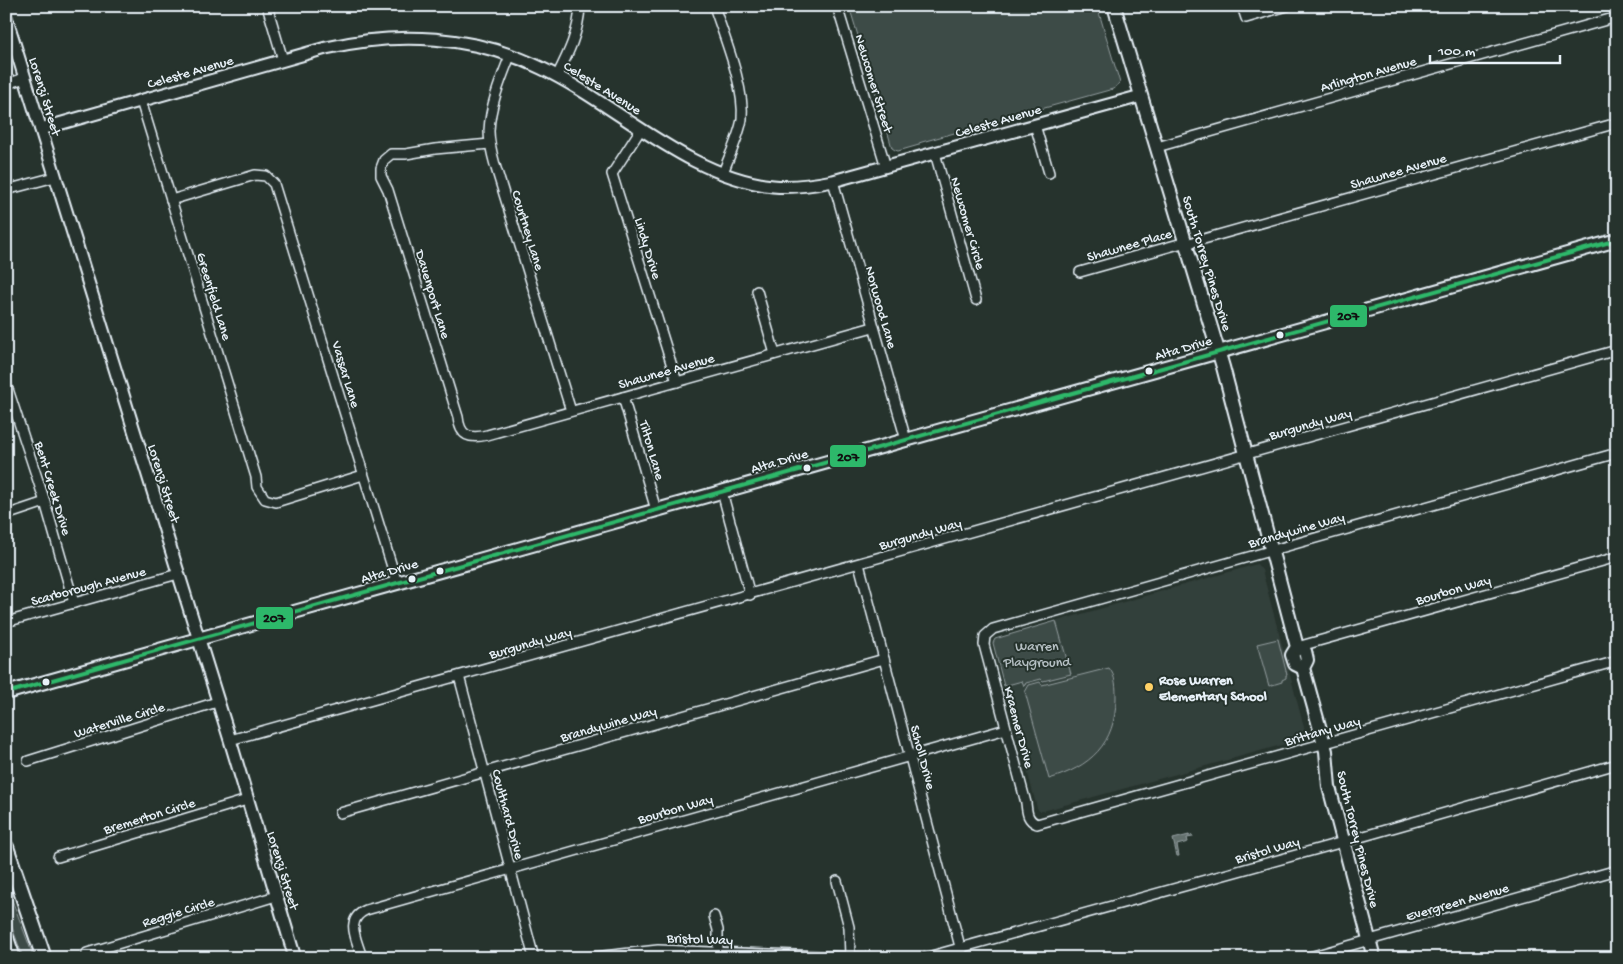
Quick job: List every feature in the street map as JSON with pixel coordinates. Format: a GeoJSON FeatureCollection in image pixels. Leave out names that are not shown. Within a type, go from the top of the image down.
{"type":"FeatureCollection","features":[{"type":"Feature","properties":{"kind":"main road","name":"South Torrey Pines Drive"},"geometry":{"type":"LineString","coordinates":[[1114,6],[1219,352],[1297,647],[1305,651],[1307,660],[1303,668],[1324,744],[1329,787],[1374,958]]}},
{"type":"Feature","properties":{"kind":"main road","name":"Alta Drive"},"geometry":{"type":"LineString","coordinates":[[6,693],[1617,240]]}},
{"type":"Feature","properties":{"kind":"main road"},"geometry":{"type":"LineString","coordinates":[[6,847],[44,958]]}},
{"type":"Feature","properties":{"kind":"main road"},"geometry":{"type":"LineString","coordinates":[[6,938],[14,958]]}},
{"type":"Feature","properties":{"kind":"street"},"geometry":{"type":"LineString","coordinates":[[267,6],[283,60]]}},
{"type":"Feature","properties":{"kind":"street"},"geometry":{"type":"LineString","coordinates":[[557,76],[575,37],[580,6]]}},
{"type":"Feature","properties":{"kind":"street"},"geometry":{"type":"LineString","coordinates":[[714,6],[737,80],[742,108],[742,120],[722,173]]}},
{"type":"Feature","properties":{"kind":"street","name":"Newcomer Street"},"geometry":{"type":"LineString","coordinates":[[837,6],[886,167]]}},
{"type":"Feature","properties":{"kind":"street"},"geometry":{"type":"LineString","coordinates":[[1242,6],[1246,18],[1287,6]]}},
{"type":"Feature","properties":{"kind":"street","name":"Lorenzi Street"},"geometry":{"type":"LineString","coordinates":[[6,17],[230,740],[295,958]]}},
{"type":"Feature","properties":{"kind":"street","name":"Arlington Avenue"},"geometry":{"type":"LineString","coordinates":[[1156,148],[1617,17]]}},
{"type":"Feature","properties":{"kind":"street","name":"Celeste Avenue"},"geometry":{"type":"LineString","coordinates":[[41,129],[283,60],[346,44],[377,39],[400,38],[460,42],[528,62],[557,76],[700,164],[741,180],[772,186],[811,185],[833,181],[1141,96]]}},
{"type":"Feature","properties":{"kind":"street","name":"Courtney Lane"},"geometry":{"type":"LineString","coordinates":[[510,56],[491,116],[490,144],[495,166],[571,411]]}},
{"type":"Feature","properties":{"kind":"street"},"geometry":{"type":"LineString","coordinates":[[6,84],[25,78]]}},
{"type":"Feature","properties":{"kind":"street","name":"Greenfield Lane"},"geometry":{"type":"LineString","coordinates":[[141,100],[258,488],[265,499],[276,502],[363,476]]}},
{"type":"Feature","properties":{"kind":"street","name":"Shawnee Avenue"},"geometry":{"type":"LineString","coordinates":[[1186,243],[1617,123]]}},
{"type":"Feature","properties":{"kind":"street"},"geometry":{"type":"LineString","coordinates":[[1035,125],[1049,173]]}},
{"type":"Feature","properties":{"kind":"street","name":"Lindy Drive"},"geometry":{"type":"LineString","coordinates":[[641,129],[612,174],[677,382]]}},
{"type":"Feature","properties":{"kind":"street","name":"Davenport Lane"},"geometry":{"type":"LineString","coordinates":[[466,435],[459,426],[458,417],[381,168],[384,160],[397,152],[406,154],[435,148],[490,144]]}},
{"type":"Feature","properties":{"kind":"street","name":"Newcomer Circle"},"geometry":{"type":"LineString","coordinates":[[935,153],[976,300]]}},
{"type":"Feature","properties":{"kind":"street","name":"Vassar Lane"},"geometry":{"type":"LineString","coordinates":[[171,200],[255,175],[266,176],[274,184],[397,583]]}},
{"type":"Feature","properties":{"kind":"street"},"geometry":{"type":"LineString","coordinates":[[6,190],[55,176]]}},
{"type":"Feature","properties":{"kind":"street","name":"Norwood Lane"},"geometry":{"type":"LineString","coordinates":[[833,181],[906,440]]}},
{"type":"Feature","properties":{"kind":"street","name":"Shawnee Place"},"geometry":{"type":"LineString","coordinates":[[1080,272],[1186,243]]}},
{"type":"Feature","properties":{"kind":"street"},"geometry":{"type":"LineString","coordinates":[[757,291],[775,354]]}},
{"type":"Feature","properties":{"kind":"street","name":"Shawnee Avenue"},"geometry":{"type":"LineString","coordinates":[[466,435],[475,438],[873,326]]}},
{"type":"Feature","properties":{"kind":"street","name":"Burgundy Way"},"geometry":{"type":"LineString","coordinates":[[230,740],[1617,350]]}},
{"type":"Feature","properties":{"kind":"street","name":"Bent Creek Drive"},"geometry":{"type":"LineString","coordinates":[[6,383],[10,406],[45,502],[74,603]]}},
{"type":"Feature","properties":{"kind":"street","name":"Tilton Lane"},"geometry":{"type":"LineString","coordinates":[[623,397],[656,510]]}},
{"type":"Feature","properties":{"kind":"street","name":"Brandywine Way"},"geometry":{"type":"LineString","coordinates":[[985,636],[993,629],[1617,454]]}},
{"type":"Feature","properties":{"kind":"street"},"geometry":{"type":"LineString","coordinates":[[722,492],[750,595]]}},
{"type":"Feature","properties":{"kind":"street"},"geometry":{"type":"LineString","coordinates":[[6,515],[45,502]]}},
{"type":"Feature","properties":{"kind":"street","name":"Bourbon Way"},"geometry":{"type":"LineString","coordinates":[[1297,647],[1617,557]]}},
{"type":"Feature","properties":{"kind":"street","name":"Scholl Drive"},"geometry":{"type":"LineString","coordinates":[[859,564],[962,953]]}},
{"type":"Feature","properties":{"kind":"street","name":"Scarborough Avenue"},"geometry":{"type":"LineString","coordinates":[[6,622],[178,574]]}},
{"type":"Feature","properties":{"kind":"street","name":"Kraemer Drive"},"geometry":{"type":"LineString","coordinates":[[985,636],[984,645],[1026,803],[1027,815],[1034,823]]}},
{"type":"Feature","properties":{"kind":"street","name":"Brandywine Way"},"geometry":{"type":"LineString","coordinates":[[340,813],[884,659]]}},
{"type":"Feature","properties":{"kind":"street","name":"Brittany Way"},"geometry":{"type":"LineString","coordinates":[[1034,823],[1040,824],[1617,661]]}},
{"type":"Feature","properties":{"kind":"street","name":"Coulthard Drive"},"geometry":{"type":"LineString","coordinates":[[459,676],[534,958]]}},
{"type":"Feature","properties":{"kind":"street","name":"Waterville Circle"},"geometry":{"type":"LineString","coordinates":[[28,761],[217,702]]}},
{"type":"Feature","properties":{"kind":"street","name":"Bourbon Way"},"geometry":{"type":"LineString","coordinates":[[362,958],[354,930],[354,918],[357,914],[372,908],[1006,729]]}},
{"type":"Feature","properties":{"kind":"street","name":"Bristol Way"},"geometry":{"type":"LineString","coordinates":[[924,958],[962,953],[1617,764]]}},
{"type":"Feature","properties":{"kind":"street","name":"Bremerton Circle"},"geometry":{"type":"LineString","coordinates":[[58,857],[247,800]]}},
{"type":"Feature","properties":{"kind":"street","name":"Evergreen Avenue"},"geometry":{"type":"LineString","coordinates":[[1306,958],[1617,870]]}},
{"type":"Feature","properties":{"kind":"street"},"geometry":{"type":"LineString","coordinates":[[838,880],[849,926],[850,957]]}},
{"type":"Feature","properties":{"kind":"street","name":"Reggie Circle"},"geometry":{"type":"LineString","coordinates":[[87,953],[276,896]]}},
{"type":"Feature","properties":{"kind":"street"},"geometry":{"type":"LineString","coordinates":[[714,916],[718,930],[718,952]]}},
{"type":"Feature","properties":{"kind":"street","name":"Bristol Way"},"geometry":{"type":"LineString","coordinates":[[585,958],[658,950],[875,958]]}},
{"type":"Feature","properties":{"kind":"shaded area","name":"Rose Warren Elementary School"},"geometry":{"type":"Polygon","coordinates":[[[1257,564],[1262,570],[1305,731],[1303,739],[1039,811],[993,642],[994,639],[1257,564]]]}},
{"type":"Feature","properties":{"kind":"shaded area"},"geometry":{"type":"Polygon","coordinates":[[[1189,835],[1193,837],[1187,838],[1188,842],[1177,845],[1179,856],[1177,856],[1173,839],[1189,835]]]}},
{"type":"Feature","properties":{"kind":"green space"},"geometry":{"type":"Polygon","coordinates":[[[849,6],[1097,6],[1120,83],[1113,89],[922,142],[919,145],[898,151],[892,148],[888,128],[886,128],[849,6]]]}},
{"type":"Feature","properties":{"kind":"green space","name":"Warren Playground"},"geometry":{"type":"Polygon","coordinates":[[[1056,621],[1071,674],[1043,681],[1041,679],[1026,683],[1024,686],[1022,681],[1004,686],[993,643],[995,639],[1056,621]]]}},
{"type":"Feature","properties":{"kind":"green space"},"geometry":{"type":"Polygon","coordinates":[[[1278,639],[1287,675],[1282,682],[1269,686],[1257,644],[1278,639]]]}},
{"type":"Feature","properties":{"kind":"green space"},"geometry":{"type":"Polygon","coordinates":[[[1109,668],[1116,686],[1116,698],[1115,714],[1106,741],[1098,751],[1077,768],[1049,779],[1025,692],[1029,685],[1040,682],[1042,685],[1109,668]]]}},
{"type":"Feature","properties":{"kind":"green space"},"geometry":{"type":"Polygon","coordinates":[[[6,884],[34,958],[23,957],[6,911],[6,884]]]}},
{"type":"Feature","properties":{"kind":"transit line","name":"207"},"geometry":{"type":"LineString","coordinates":[[6,693],[1617,240]]}},
{"type":"Feature","properties":{"kind":"place","name":"Rose Warren Elementary School"},"geometry":{"type":"Point","coordinates":[1149,687]}}]}
